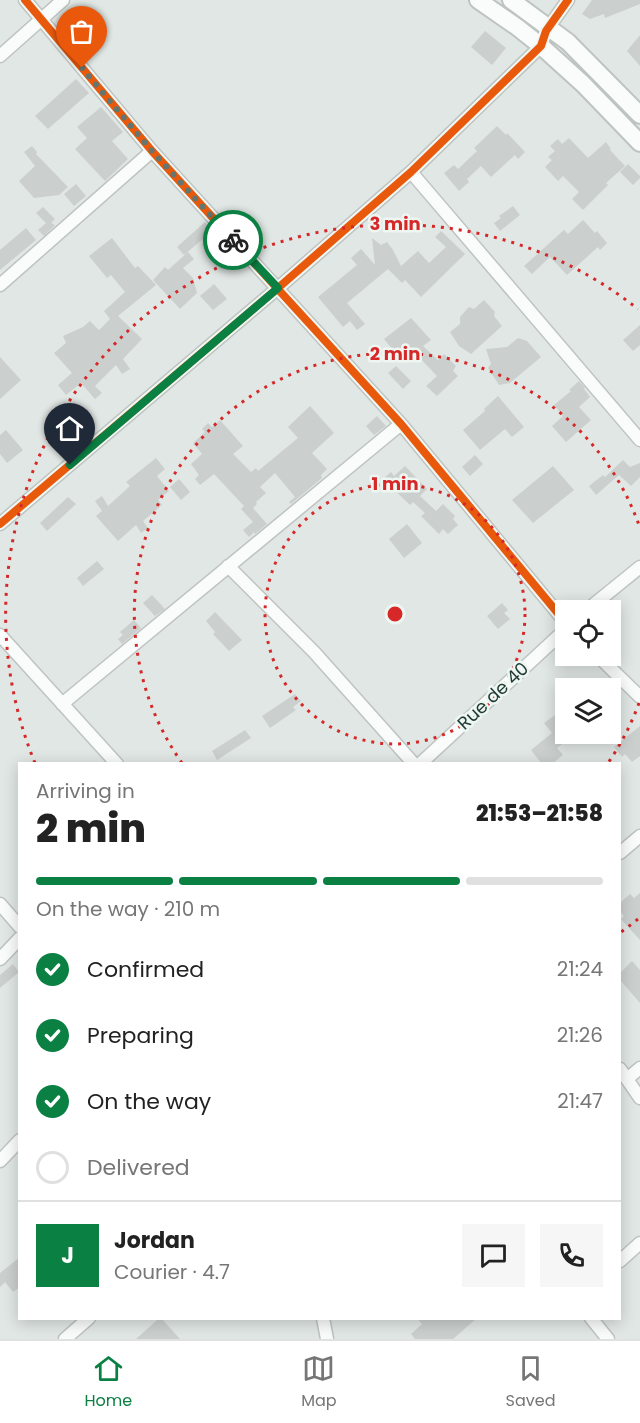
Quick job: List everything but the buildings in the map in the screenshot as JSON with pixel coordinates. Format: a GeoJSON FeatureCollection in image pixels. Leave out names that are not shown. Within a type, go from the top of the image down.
{"type":"FeatureCollection","features":[{"type":"Feature","properties":{"kind":"street"},"geometry":{"type":"LineString","coordinates":[[25,0],[152,151],[401,424],[555,610]]}},
{"type":"Feature","properties":{"kind":"street"},"geometry":{"type":"LineString","coordinates":[[0,56],[63,0]]}},
{"type":"Feature","properties":{"kind":"street"},"geometry":{"type":"LineString","coordinates":[[478,0],[541,46],[583,84],[640,143]]}},
{"type":"Feature","properties":{"kind":"street"},"geometry":{"type":"LineString","coordinates":[[512,0],[568,42],[640,115]]}},
{"type":"Feature","properties":{"kind":"street"},"geometry":{"type":"LineString","coordinates":[[0,524],[411,172],[541,46],[549,28],[568,0]]}},
{"type":"Feature","properties":{"kind":"street"},"geometry":{"type":"LineString","coordinates":[[0,285],[152,151]]}},
{"type":"Feature","properties":{"kind":"street"},"geometry":{"type":"LineString","coordinates":[[411,172],[640,440]]}},
{"type":"Feature","properties":{"kind":"street"},"geometry":{"type":"LineString","coordinates":[[62,704],[401,424]]}},
{"type":"Feature","properties":{"kind":"street"},"geometry":{"type":"LineString","coordinates":[[228,566],[315,652],[412,762]]}},
{"type":"Feature","properties":{"kind":"street"},"geometry":{"type":"LineString","coordinates":[[599,600],[640,567]]}},
{"type":"Feature","properties":{"kind":"street"},"geometry":{"type":"LineString","coordinates":[[0,635],[115,762]]}},
{"type":"Feature","properties":{"kind":"street","name":"Rue de 40"},"geometry":{"type":"LineString","coordinates":[[422,762],[555,639]]}},
{"type":"Feature","properties":{"kind":"street"},"geometry":{"type":"LineString","coordinates":[[608,666],[640,697]]}},
{"type":"Feature","properties":{"kind":"street"},"geometry":{"type":"LineString","coordinates":[[621,852],[640,836]]}},
{"type":"Feature","properties":{"kind":"street"},"geometry":{"type":"LineString","coordinates":[[0,904],[18,925]]}},
{"type":"Feature","properties":{"kind":"street"},"geometry":{"type":"LineString","coordinates":[[0,959],[18,940]]}},
{"type":"Feature","properties":{"kind":"street"},"geometry":{"type":"LineString","coordinates":[[627,1079],[640,1068]]}},
{"type":"Feature","properties":{"kind":"street"},"geometry":{"type":"LineString","coordinates":[[621,1070],[640,1098]]}},
{"type":"Feature","properties":{"kind":"street"},"geometry":{"type":"LineString","coordinates":[[0,1161],[18,1142]]}},
{"type":"Feature","properties":{"kind":"street"},"geometry":{"type":"LineString","coordinates":[[621,1260],[640,1243]]}},
{"type":"Feature","properties":{"kind":"street"},"geometry":{"type":"LineString","coordinates":[[65,1339],[87,1320]]}},
{"type":"Feature","properties":{"kind":"street"},"geometry":{"type":"LineString","coordinates":[[323,1320],[327,1339]]}},
{"type":"Feature","properties":{"kind":"street"},"geometry":{"type":"LineString","coordinates":[[593,1320],[608,1339]]}},
{"type":"Feature","properties":{"kind":"cycle path"},"geometry":{"type":"LineString","coordinates":[[25,0],[152,151],[401,424],[555,610]]}},
{"type":"Feature","properties":{"kind":"cycle path"},"geometry":{"type":"LineString","coordinates":[[0,524],[411,172],[541,46],[546,31],[568,0]]}},
{"type":"Feature","properties":{"kind":"way so far"},"geometry":{"type":"LineString","coordinates":[[82,68],[152,151],[233,240]]}},
{"type":"Feature","properties":{"kind":"route"},"geometry":{"type":"LineString","coordinates":[[70,465],[278,288],[233,240]]}}]}
